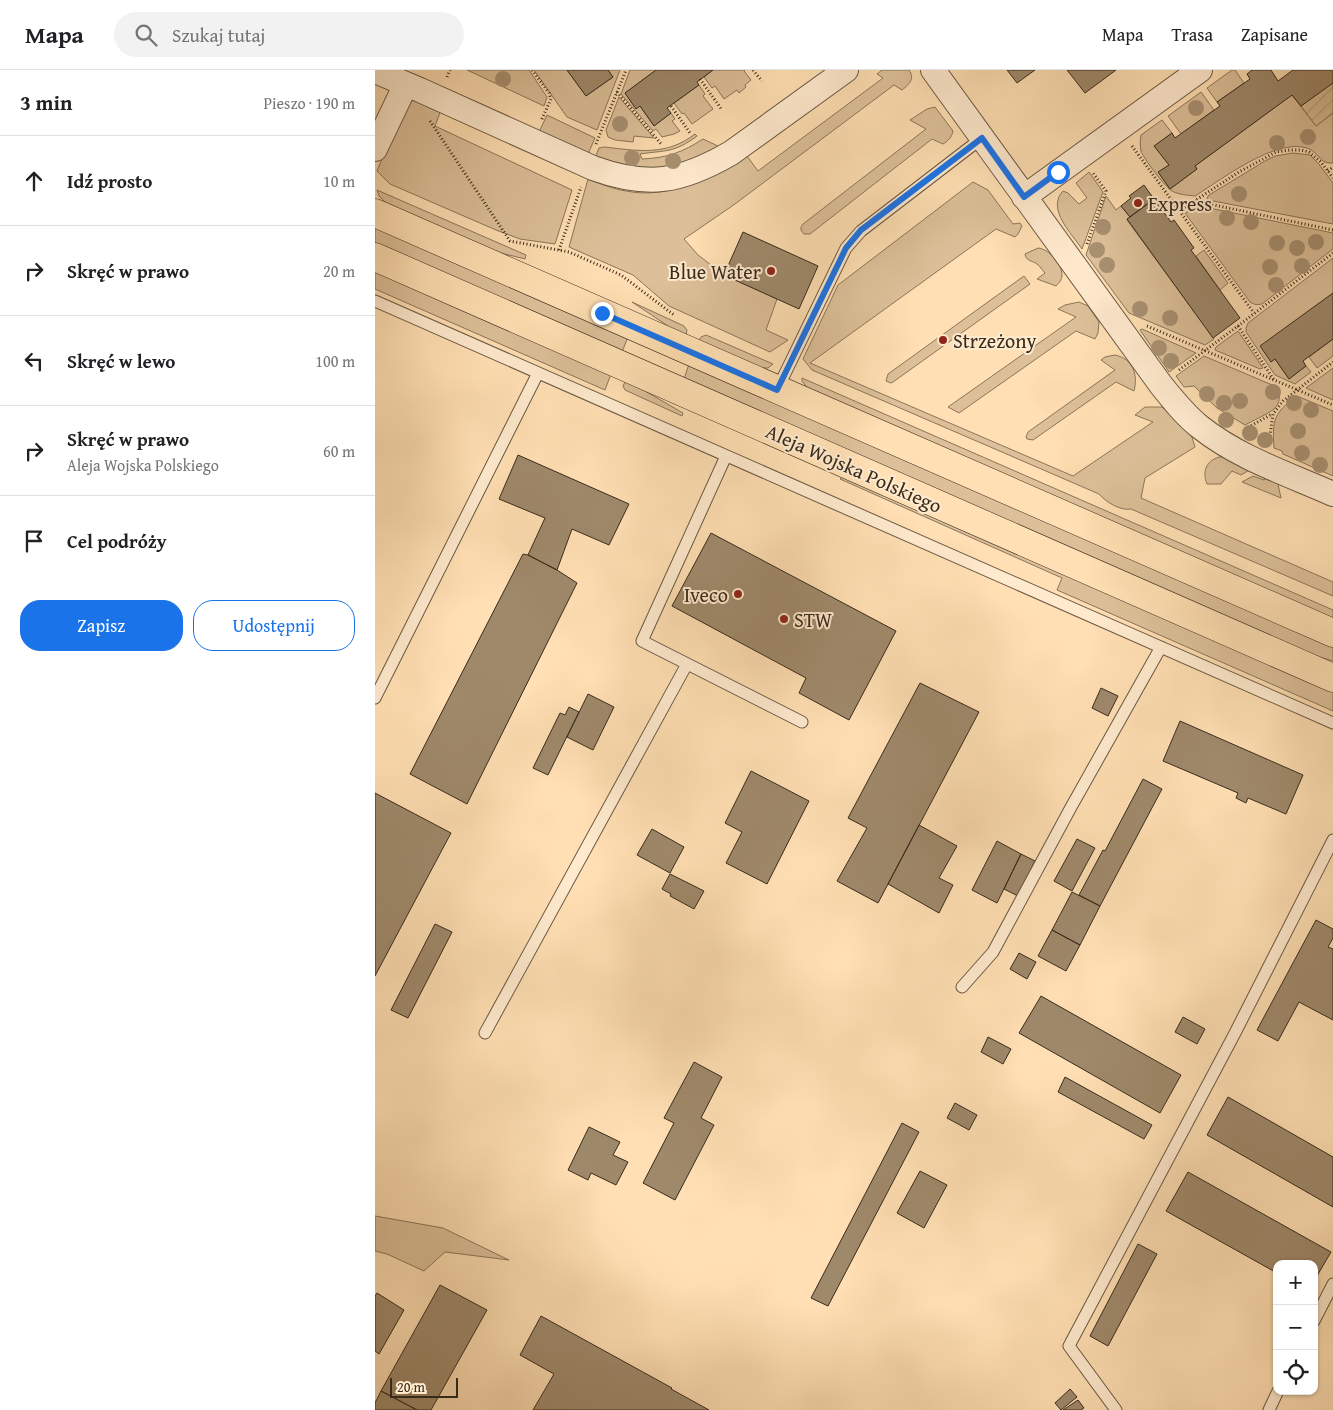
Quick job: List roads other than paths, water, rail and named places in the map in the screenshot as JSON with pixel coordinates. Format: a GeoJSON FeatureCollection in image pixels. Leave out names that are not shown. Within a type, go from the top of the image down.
{"type":"FeatureCollection","features":[{"type":"Feature","properties":{"kind":"main road","name":"Aleja Wojska Polskiego"},"geometry":{"type":"LineString","coordinates":[[375,213],[1333,633]]}},
{"type":"Feature","properties":{"kind":"main road","name":"Aleja Wojska Polskiego"},"geometry":{"type":"LineString","coordinates":[[375,257],[1333,678]]}},
{"type":"Feature","properties":{"kind":"street"},"geometry":{"type":"LineString","coordinates":[[375,71],[407,80],[531,140],[611,175],[643,180],[660,180],[678,176],[713,163],[731,153],[845,70]]}},
{"type":"Feature","properties":{"kind":"street"},"geometry":{"type":"LineString","coordinates":[[933,70],[1161,385],[1186,415],[1200,427],[1235,450],[1333,494]]}},
{"type":"Feature","properties":{"kind":"street"},"geometry":{"type":"LineString","coordinates":[[1024,197],[1200,70]]}},
{"type":"Feature","properties":{"kind":"street"},"geometry":{"type":"LineString","coordinates":[[375,149],[407,80]]}},
{"type":"Feature","properties":{"kind":"lane"},"geometry":{"type":"LineString","coordinates":[[777,390],[840,260],[853,239],[861,230],[982,138]]}},
{"type":"Feature","properties":{"kind":"lane"},"geometry":{"type":"LineString","coordinates":[[375,301],[1333,723]]}},
{"type":"Feature","properties":{"kind":"lane"},"geometry":{"type":"LineString","coordinates":[[375,698],[538,374]]}},
{"type":"Feature","properties":{"kind":"lane"},"geometry":{"type":"LineString","coordinates":[[726,456],[642,641],[802,722]]}},
{"type":"Feature","properties":{"kind":"lane"},"geometry":{"type":"LineString","coordinates":[[963,987],[993,952],[1070,809],[1161,647]]}},
{"type":"Feature","properties":{"kind":"lane"},"geometry":{"type":"LineString","coordinates":[[485,1033],[687,664]]}},
{"type":"Feature","properties":{"kind":"lane"},"geometry":{"type":"LineString","coordinates":[[1116,1410],[1069,1346],[1235,1033],[1333,840]]}},
{"type":"Feature","properties":{"kind":"lane"},"geometry":{"type":"LineString","coordinates":[[1318,1313],[1333,1284]]}},
{"type":"Feature","properties":{"kind":"lane"},"geometry":{"type":"LineString","coordinates":[[1269,1410],[1276,1395]]}},
{"type":"Feature","properties":{"kind":"place","name":"Express"},"geometry":{"type":"Point","coordinates":[1138,203]}},
{"type":"Feature","properties":{"kind":"place","name":"Blue Water"},"geometry":{"type":"Point","coordinates":[771,271]}},
{"type":"Feature","properties":{"kind":"place","name":"Strzeżony"},"geometry":{"type":"Point","coordinates":[943,340]}},
{"type":"Feature","properties":{"kind":"place","name":"Iveco"},"geometry":{"type":"Point","coordinates":[738,594]}},
{"type":"Feature","properties":{"kind":"place","name":"STW"},"geometry":{"type":"Point","coordinates":[784,619]}}]}
